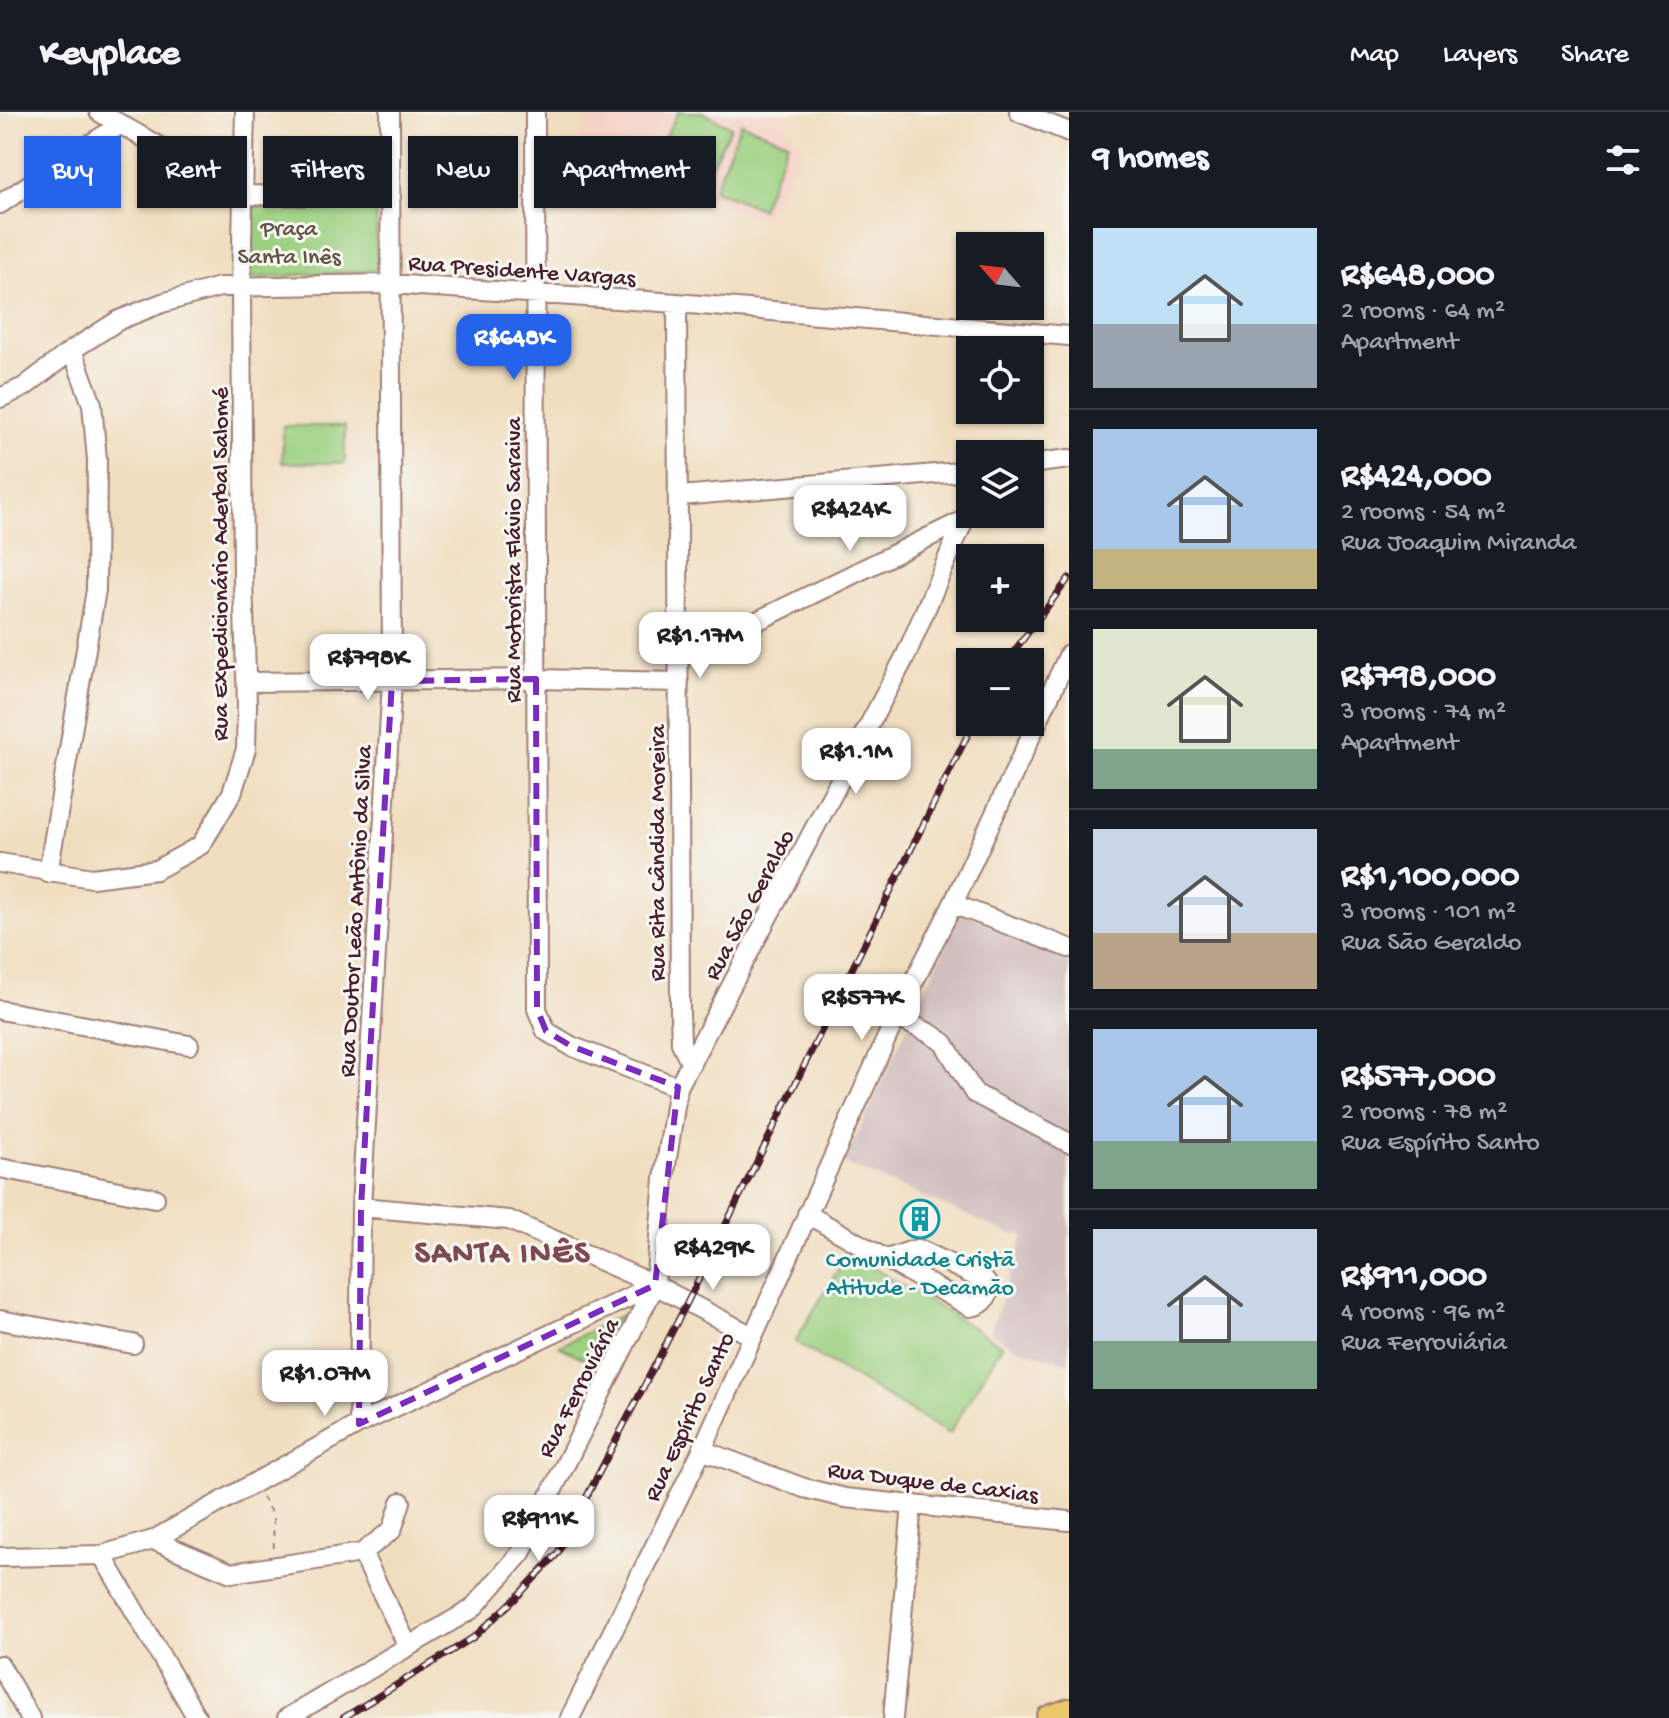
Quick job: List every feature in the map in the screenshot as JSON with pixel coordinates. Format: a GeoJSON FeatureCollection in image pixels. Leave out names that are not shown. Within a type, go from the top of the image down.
{"type":"FeatureCollection","features":[{"type":"Feature","properties":{"kind":"main road"},"geometry":{"type":"LineString","coordinates":[[1049,1718],[1069,1711]]}},
{"type":"Feature","properties":{"kind":"street"},"geometry":{"type":"LineString","coordinates":[[99,112],[142,136]]}},
{"type":"Feature","properties":{"kind":"street","name":"Rua Expedicionário Aderbal Salomé"},"geometry":{"type":"LineString","coordinates":[[245,112],[245,136]]}},
{"type":"Feature","properties":{"kind":"street","name":"Rua Doutor Leão Antônio da Silva"},"geometry":{"type":"LineString","coordinates":[[390,112],[390,136]]}},
{"type":"Feature","properties":{"kind":"street","name":"Rua Motorista Flávio Saraiva"},"geometry":{"type":"LineString","coordinates":[[535,112],[537,1009],[546,1031],[571,1046],[678,1087]]}},
{"type":"Feature","properties":{"kind":"street"},"geometry":{"type":"LineString","coordinates":[[1019,112],[1069,132]]}},
{"type":"Feature","properties":{"kind":"street"},"geometry":{"type":"LineString","coordinates":[[0,204],[121,124]]}},
{"type":"Feature","properties":{"kind":"street","name":"Rua Expedicionário Aderbal Salomé"},"geometry":{"type":"LineString","coordinates":[[0,863],[92,878],[156,870],[201,845],[232,793],[246,749],[241,287],[244,208]]}},
{"type":"Feature","properties":{"kind":"street","name":"Rua Doutor Leão Antônio da Silva"},"geometry":{"type":"LineString","coordinates":[[359,1424],[361,1207],[392,681],[391,208]]}},
{"type":"Feature","properties":{"kind":"street","name":"Rua Presidente Vargas"},"geometry":{"type":"LineString","coordinates":[[0,398],[24,387],[72,350],[119,320],[162,303],[220,287],[389,284],[677,303],[1069,336]]}},
{"type":"Feature","properties":{"kind":"street","name":"Rua Rita Cândida Moreira"},"geometry":{"type":"LineString","coordinates":[[677,303],[681,1043],[691,1064]]}},
{"type":"Feature","properties":{"kind":"street"},"geometry":{"type":"LineString","coordinates":[[48,873],[96,590],[97,460],[92,404],[72,350]]}},
{"type":"Feature","properties":{"kind":"street"},"geometry":{"type":"LineString","coordinates":[[1044,462],[1069,459]]}},
{"type":"Feature","properties":{"kind":"street"},"geometry":{"type":"LineString","coordinates":[[680,496],[956,472]]}},
{"type":"Feature","properties":{"kind":"street"},"geometry":{"type":"LineString","coordinates":[[751,624],[956,518]]}},
{"type":"Feature","properties":{"kind":"street","name":"Rua São Geraldo"},"geometry":{"type":"LineString","coordinates":[[678,1087],[906,655],[961,528]]}},
{"type":"Feature","properties":{"kind":"street","name":"Rua Espírito Santo"},"geometry":{"type":"LineString","coordinates":[[570,1718],[702,1450],[896,1017],[1067,664]]}},
{"type":"Feature","properties":{"kind":"street"},"geometry":{"type":"LineString","coordinates":[[247,682],[536,679],[679,682]]}},
{"type":"Feature","properties":{"kind":"street"},"geometry":{"type":"LineString","coordinates":[[953,904],[1069,948]]}},
{"type":"Feature","properties":{"kind":"street"},"geometry":{"type":"LineString","coordinates":[[0,1010],[189,1045]]}},
{"type":"Feature","properties":{"kind":"street"},"geometry":{"type":"LineString","coordinates":[[896,1017],[944,1043],[974,1093],[1069,1143]]}},
{"type":"Feature","properties":{"kind":"street"},"geometry":{"type":"LineString","coordinates":[[655,1285],[664,1178],[678,1087]]}},
{"type":"Feature","properties":{"kind":"street"},"geometry":{"type":"LineString","coordinates":[[0,1168],[155,1198]]}},
{"type":"Feature","properties":{"kind":"street"},"geometry":{"type":"LineString","coordinates":[[361,1207],[509,1220],[655,1285],[752,1336]]}},
{"type":"Feature","properties":{"kind":"street"},"geometry":{"type":"LineString","coordinates":[[807,1214],[970,1307],[980,1306],[987,1300],[990,1288],[985,1281],[921,1250],[887,1259]]}},
{"type":"Feature","properties":{"kind":"street"},"geometry":{"type":"LineString","coordinates":[[0,1557],[102,1555],[153,1540],[359,1424],[655,1285]]}},
{"type":"Feature","properties":{"kind":"street","name":"Rua Ferroviária"},"geometry":{"type":"LineString","coordinates":[[287,1718],[472,1609],[521,1553],[655,1285]]}},
{"type":"Feature","properties":{"kind":"street"},"geometry":{"type":"LineString","coordinates":[[0,1320],[133,1344]]}},
{"type":"Feature","properties":{"kind":"street","name":"Rua Duque de Caxias"},"geometry":{"type":"LineString","coordinates":[[702,1450],[804,1488],[845,1498],[1069,1521]]}},
{"type":"Feature","properties":{"kind":"street"},"geometry":{"type":"LineString","coordinates":[[153,1540],[231,1573],[362,1553],[392,1530],[401,1502]]}},
{"type":"Feature","properties":{"kind":"street"},"geometry":{"type":"LineString","coordinates":[[893,1718],[912,1504]]}},
{"type":"Feature","properties":{"kind":"street"},"geometry":{"type":"LineString","coordinates":[[362,1553],[408,1646]]}},
{"type":"Feature","properties":{"kind":"street"},"geometry":{"type":"LineString","coordinates":[[102,1555],[197,1718]]}},
{"type":"Feature","properties":{"kind":"street"},"geometry":{"type":"LineString","coordinates":[[0,1665],[30,1718]]}},
{"type":"Feature","properties":{"kind":"path"},"geometry":{"type":"LineString","coordinates":[[253,1482],[273,1516],[274,1565]]}},
{"type":"Feature","properties":{"kind":"highlighted area"},"geometry":{"type":"Polygon","coordinates":[[[536,679],[537,1009],[546,1031],[571,1046],[678,1087],[655,1285],[359,1424],[361,1207],[392,681],[536,679]]]}},
{"type":"Feature","properties":{"kind":"shaded area"},"geometry":{"type":"Polygon","coordinates":[[[590,112],[777,112],[804,151],[761,222],[716,202],[716,136],[581,136],[590,112]]]}},
{"type":"Feature","properties":{"kind":"shaded area"},"geometry":{"type":"Polygon","coordinates":[[[961,912],[1069,955],[1069,1363],[1014,1347],[990,1332],[1024,1235],[1011,1234],[844,1163],[961,912]]]}},
{"type":"Feature","properties":{"kind":"green space"},"geometry":{"type":"Polygon","coordinates":[[[678,112],[702,112],[731,127],[716,156],[716,136],[666,136],[678,112]]]}},
{"type":"Feature","properties":{"kind":"green space"},"geometry":{"type":"Polygon","coordinates":[[[741,123],[788,142],[761,209],[716,191],[741,123]]]}},
{"type":"Feature","properties":{"kind":"green space","name":"Praça Santa Inês"},"geometry":{"type":"Polygon","coordinates":[[[254,206],[376,208],[377,270],[251,278],[254,206]]]}},
{"type":"Feature","properties":{"kind":"green space"},"geometry":{"type":"Polygon","coordinates":[[[283,426],[345,426],[345,463],[282,463],[283,426]]]}},
{"type":"Feature","properties":{"kind":"green space"},"geometry":{"type":"Polygon","coordinates":[[[848,1253],[1002,1345],[949,1434],[795,1342],[848,1253]]]}},
{"type":"Feature","properties":{"kind":"green space"},"geometry":{"type":"Polygon","coordinates":[[[628,1312],[633,1313],[605,1370],[559,1346],[628,1312]]]}},
{"type":"Feature","properties":{"kind":"railway"},"geometry":{"type":"LineString","coordinates":[[1016,648],[1069,578]]}},
{"type":"Feature","properties":{"kind":"railway"},"geometry":{"type":"LineString","coordinates":[[343,1718],[474,1637],[557,1554],[687,1303],[967,736]]}},
{"type":"Feature","properties":{"kind":"place","name":"Comunidade Cristã Atitude - Decamão"},"geometry":{"type":"Point","coordinates":[920,1219]}},
{"type":"Feature","properties":{"kind":"district","name":"SANTA INÊS"},"geometry":{"type":"Point","coordinates":[503,1250]}}]}
